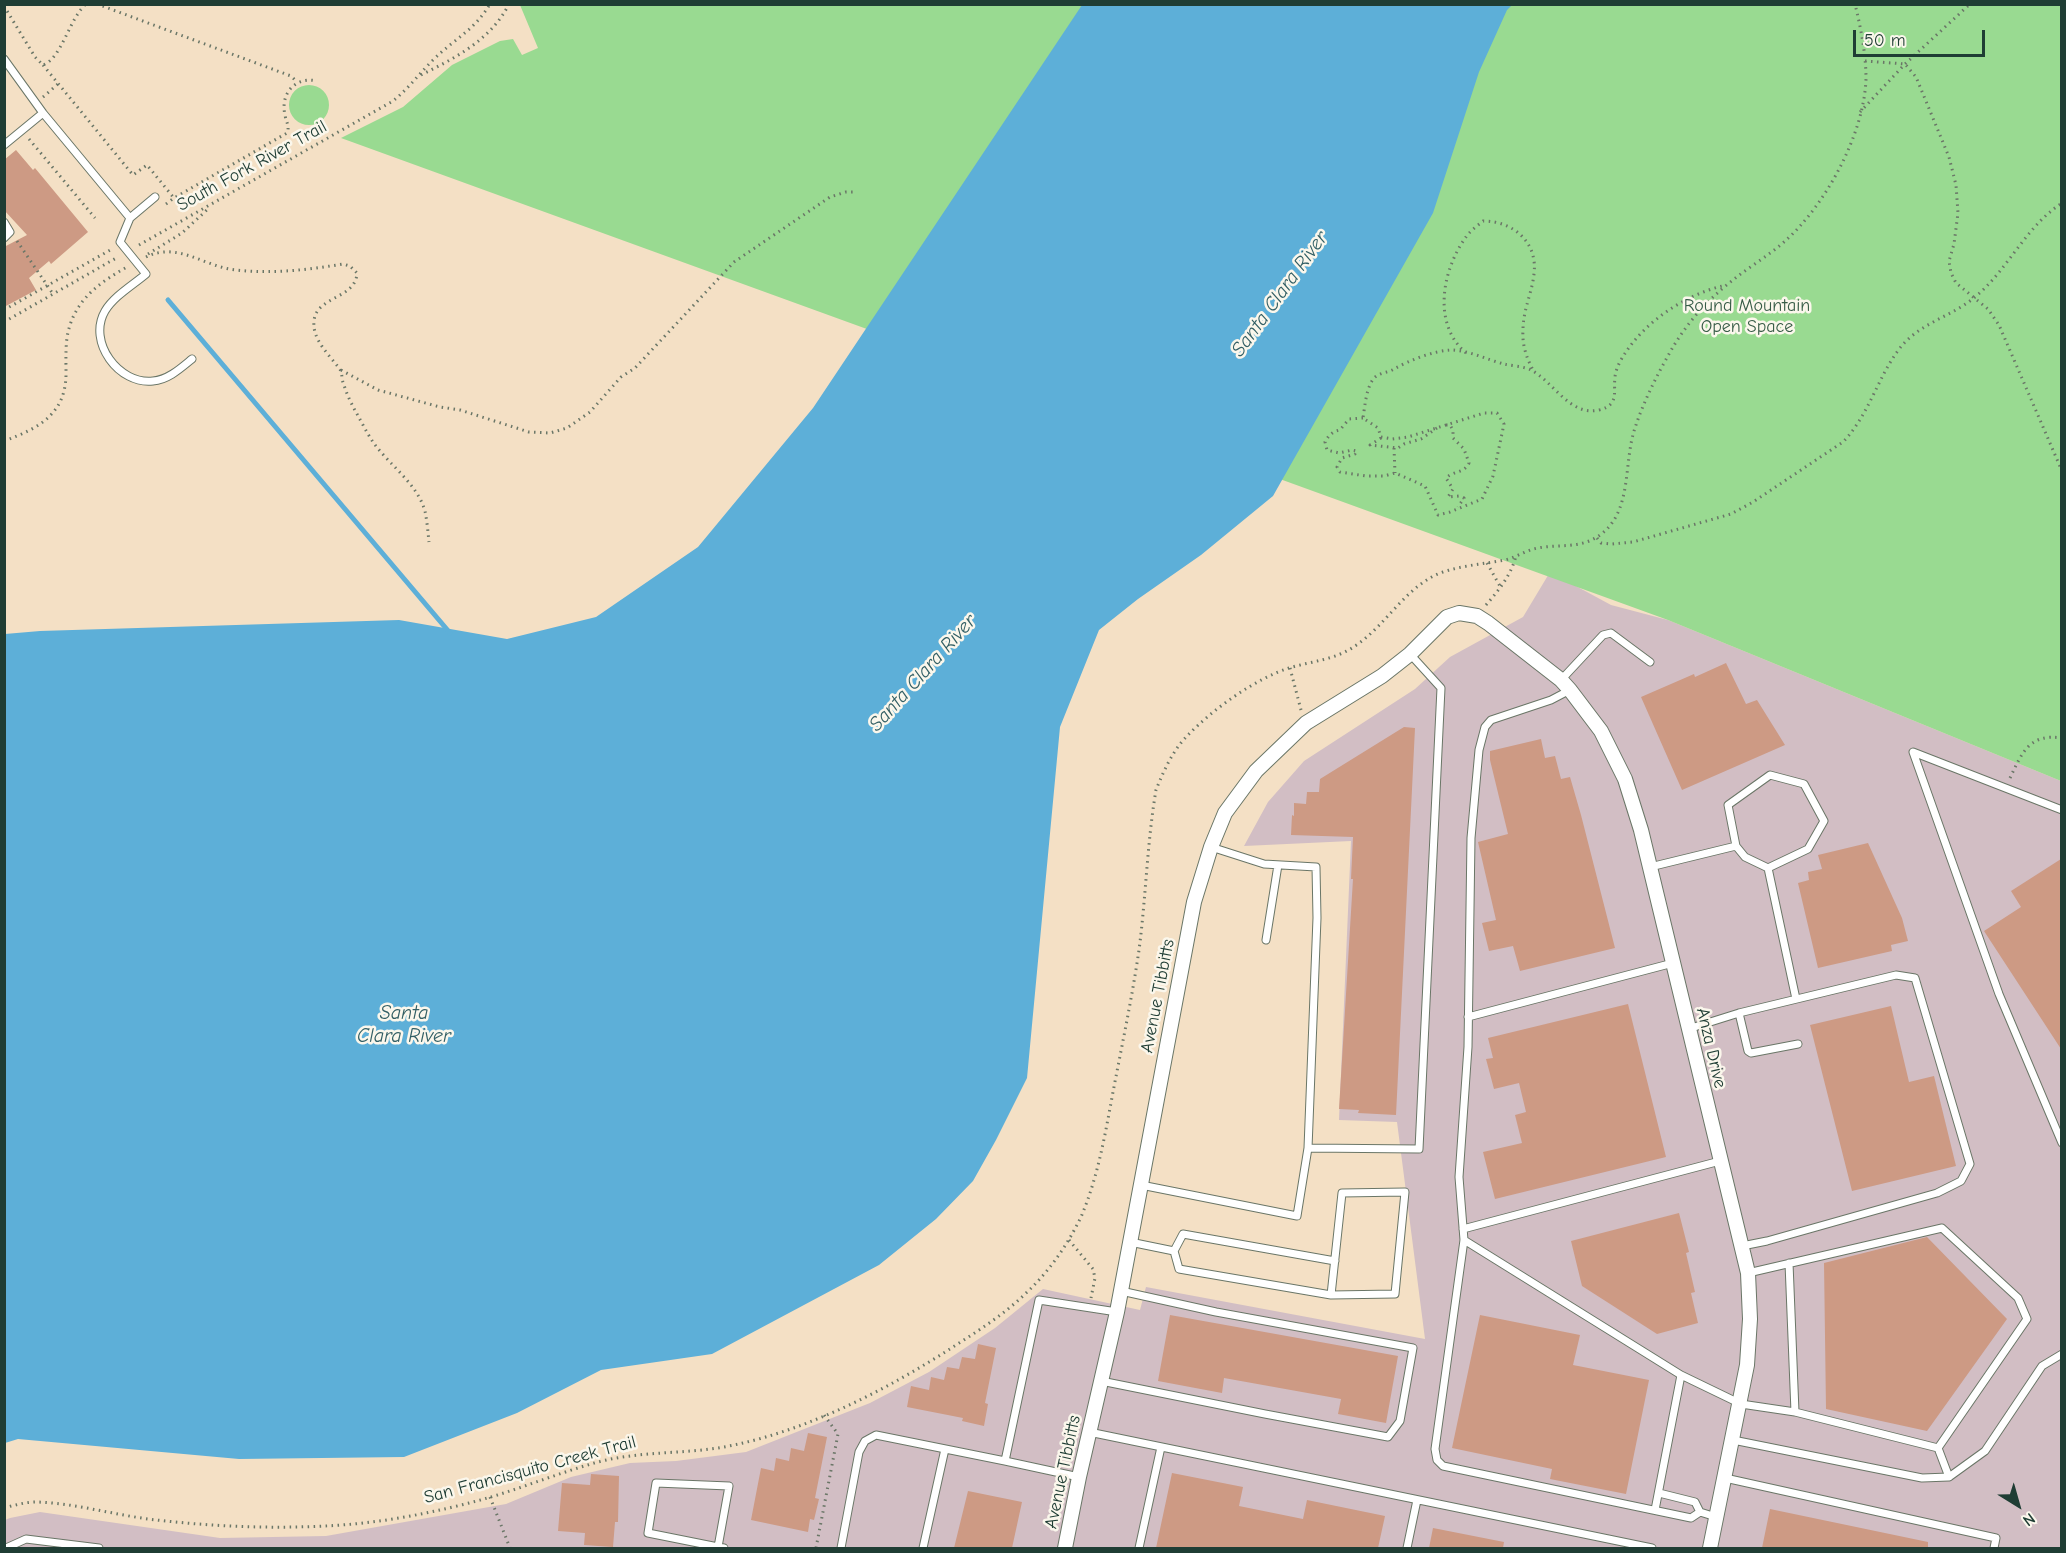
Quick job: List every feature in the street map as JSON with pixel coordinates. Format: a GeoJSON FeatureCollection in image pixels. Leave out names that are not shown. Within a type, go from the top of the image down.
{"type":"FeatureCollection","features":[{"type":"Feature","properties":{"kind":"street","name":"Avenue Tibbitts"},"geometry":{"type":"LineString","coordinates":[[1065,1548],[1117,1312],[1194,902],[1211,847],[1225,813],[1256,771],[1306,723],[1382,676],[1410,654],[1447,617],[1458,613],[1477,616]]}},
{"type":"Feature","properties":{"kind":"street","name":"Anza Drive"},"geometry":{"type":"LineString","coordinates":[[1477,616],[1566,685],[1601,731],[1625,779],[1650,867],[1748,1273],[1750,1319],[1747,1365],[1741,1404],[1710,1548]]}},
{"type":"Feature","properties":{"kind":"lane"},"geometry":{"type":"LineString","coordinates":[[4,59],[43,113],[130,218]]}},
{"type":"Feature","properties":{"kind":"lane"},"geometry":{"type":"LineString","coordinates":[[6,141],[43,113]]}},
{"type":"Feature","properties":{"kind":"lane"},"geometry":{"type":"LineString","coordinates":[[154,197],[130,218],[120,242],[146,274],[105,311],[101,325],[101,337],[105,352],[114,365],[124,374],[137,379],[152,382],[164,378],[192,359]]}},
{"type":"Feature","properties":{"kind":"lane"},"geometry":{"type":"LineString","coordinates":[[4,222],[7,235]]}},
{"type":"Feature","properties":{"kind":"lane"},"geometry":{"type":"LineString","coordinates":[[1650,662],[1611,633],[1603,635],[1566,685],[1551,700],[1491,720],[1485,727],[1479,750],[1471,838],[1468,1017],[1459,1177],[1464,1240],[1435,1449],[1437,1460],[1443,1466],[1691,1518],[1700,1512]]}},
{"type":"Feature","properties":{"kind":"lane"},"geometry":{"type":"LineString","coordinates":[[1308,1148],[1419,1149],[1441,688],[1410,654]]}},
{"type":"Feature","properties":{"kind":"lane"},"geometry":{"type":"LineString","coordinates":[[2061,810],[1913,752],[1999,994],[2061,1143]]}},
{"type":"Feature","properties":{"kind":"lane"},"geometry":{"type":"LineString","coordinates":[[1770,775],[1804,784],[1824,821],[1808,849],[1768,868],[1745,857],[1736,846],[1728,805],[1770,775]]}},
{"type":"Feature","properties":{"kind":"lane"},"geometry":{"type":"LineString","coordinates":[[1650,867],[1736,846]]}},
{"type":"Feature","properties":{"kind":"lane"},"geometry":{"type":"LineString","coordinates":[[1141,1185],[1297,1216],[1308,1148],[1317,918],[1316,867],[1264,864],[1211,847]]}},
{"type":"Feature","properties":{"kind":"lane"},"geometry":{"type":"LineString","coordinates":[[1266,940],[1278,865]]}},
{"type":"Feature","properties":{"kind":"lane"},"geometry":{"type":"LineString","coordinates":[[1768,868],[1796,999]]}},
{"type":"Feature","properties":{"kind":"lane"},"geometry":{"type":"LineString","coordinates":[[1468,1017],[1673,963]]}},
{"type":"Feature","properties":{"kind":"lane"},"geometry":{"type":"LineString","coordinates":[[1688,1029],[1796,999],[1896,975],[1915,978],[1970,1164],[1961,1181],[1937,1194],[1742,1246]]}},
{"type":"Feature","properties":{"kind":"lane"},"geometry":{"type":"LineString","coordinates":[[1739,1014],[1748,1051],[1751,1053],[1798,1044]]}},
{"type":"Feature","properties":{"kind":"lane"},"geometry":{"type":"LineString","coordinates":[[1463,1228],[1720,1161]]}},
{"type":"Feature","properties":{"kind":"lane"},"geometry":{"type":"LineString","coordinates":[[1331,1295],[1335,1260],[1342,1193],[1405,1192],[1395,1294],[1331,1295],[1179,1269],[1174,1251],[1183,1234],[1335,1260]]}},
{"type":"Feature","properties":{"kind":"lane"},"geometry":{"type":"LineString","coordinates":[[1748,1273],[1942,1228],[2019,1298],[2027,1319],[1938,1448]]}},
{"type":"Feature","properties":{"kind":"lane"},"geometry":{"type":"LineString","coordinates":[[1464,1240],[1681,1375],[1741,1404],[1795,1412],[1938,1448]]}},
{"type":"Feature","properties":{"kind":"lane"},"geometry":{"type":"LineString","coordinates":[[1130,1242],[1174,1251]]}},
{"type":"Feature","properties":{"kind":"lane"},"geometry":{"type":"LineString","coordinates":[[1790,1263],[1795,1412]]}},
{"type":"Feature","properties":{"kind":"lane"},"geometry":{"type":"LineString","coordinates":[[1101,1381],[1388,1437],[1400,1421],[1413,1348],[1294,1327],[1121,1291]]}},
{"type":"Feature","properties":{"kind":"lane"},"geometry":{"type":"LineString","coordinates":[[1005,1461],[1039,1300],[1117,1312]]}},
{"type":"Feature","properties":{"kind":"lane"},"geometry":{"type":"LineString","coordinates":[[1733,1440],[1922,1478],[1949,1478],[1985,1452],[2042,1366],[2061,1354]]}},
{"type":"Feature","properties":{"kind":"lane"},"geometry":{"type":"LineString","coordinates":[[1655,1510],[1681,1375]]}},
{"type":"Feature","properties":{"kind":"lane"},"geometry":{"type":"LineString","coordinates":[[1089,1432],[1652,1548]]}},
{"type":"Feature","properties":{"kind":"lane"},"geometry":{"type":"LineString","coordinates":[[841,1548],[859,1452],[865,1441],[876,1435],[1079,1477]]}},
{"type":"Feature","properties":{"kind":"lane"},"geometry":{"type":"LineString","coordinates":[[1139,1548],[1161,1447]]}},
{"type":"Feature","properties":{"kind":"lane"},"geometry":{"type":"LineString","coordinates":[[1938,1448],[1949,1478]]}},
{"type":"Feature","properties":{"kind":"lane"},"geometry":{"type":"LineString","coordinates":[[923,1548],[945,1449]]}},
{"type":"Feature","properties":{"kind":"lane"},"geometry":{"type":"LineString","coordinates":[[1725,1478],[1996,1538],[1994,1548]]}},
{"type":"Feature","properties":{"kind":"lane"},"geometry":{"type":"LineString","coordinates":[[656,1483],[729,1486],[721,1548],[648,1533],[656,1483]]}},
{"type":"Feature","properties":{"kind":"lane"},"geometry":{"type":"LineString","coordinates":[[1659,1493],[1695,1502],[1700,1512],[1716,1517]]}},
{"type":"Feature","properties":{"kind":"lane"},"geometry":{"type":"LineString","coordinates":[[1407,1548],[1417,1500]]}},
{"type":"Feature","properties":{"kind":"lane"},"geometry":{"type":"LineString","coordinates":[[6,1548],[26,1539],[98,1548]]}},
{"type":"Feature","properties":{"kind":"path"},"geometry":{"type":"LineString","coordinates":[[43,65],[53,58],[79,11],[86,4]]}},
{"type":"Feature","properties":{"kind":"path"},"geometry":{"type":"LineString","coordinates":[[97,4],[291,76],[297,82]]}},
{"type":"Feature","properties":{"kind":"path","name":"South Fork River Trail"},"geometry":{"type":"LineString","coordinates":[[4,322],[379,110],[404,92],[433,60],[471,30],[490,4]]}},
{"type":"Feature","properties":{"kind":"path"},"geometry":{"type":"LineString","coordinates":[[420,75],[473,45],[498,23],[509,4]]}},
{"type":"Feature","properties":{"kind":"path"},"geometry":{"type":"LineString","coordinates":[[1501,588],[1487,563],[1516,556],[1528,550],[1572,545],[1597,538],[1616,518],[1622,506],[1627,456],[1635,428],[1669,354],[1687,325],[1716,293],[1786,240],[1822,199],[1850,145],[1866,81],[1865,61],[1855,4]]}},
{"type":"Feature","properties":{"kind":"path"},"geometry":{"type":"LineString","coordinates":[[1860,112],[1905,64],[1970,4]]}},
{"type":"Feature","properties":{"kind":"path"},"geometry":{"type":"LineString","coordinates":[[4,6],[43,65],[133,175],[147,165],[174,198]]}},
{"type":"Feature","properties":{"kind":"path"},"geometry":{"type":"LineString","coordinates":[[1865,61],[1905,64],[1916,77],[1945,147],[1956,185],[1958,213],[1949,261],[1951,273],[1956,283],[1988,309],[1999,325],[2061,471]]}},
{"type":"Feature","properties":{"kind":"path"},"geometry":{"type":"LineString","coordinates":[[165,205],[287,133],[289,128],[284,114],[284,102],[291,88],[297,82],[308,79],[317,81]]}},
{"type":"Feature","properties":{"kind":"path"},"geometry":{"type":"LineString","coordinates":[[21,131],[95,218]]}},
{"type":"Feature","properties":{"kind":"path"},"geometry":{"type":"LineString","coordinates":[[136,262],[153,253],[164,251],[180,253],[234,270],[298,271],[343,264],[350,266],[357,273],[356,280],[350,288],[323,304],[315,312],[313,323],[316,334],[328,356],[341,370],[378,390],[440,407],[460,410],[529,432],[550,433],[567,428],[590,412],[621,377],[634,368],[734,262],[830,197],[846,192],[856,192]]}},
{"type":"Feature","properties":{"kind":"path"},"geometry":{"type":"LineString","coordinates":[[1597,538],[1601,543],[1633,542],[1731,514],[1754,502],[1843,442],[1855,430],[1896,352],[1907,339],[1975,297],[1986,287],[2031,230],[2061,203]]}},
{"type":"Feature","properties":{"kind":"path"},"geometry":{"type":"LineString","coordinates":[[1468,354],[1457,345],[1448,330],[1444,312],[1446,285],[1456,252],[1467,235],[1483,221],[1494,221],[1509,226],[1526,239],[1532,255],[1534,273],[1522,332],[1526,358],[1534,372]]}},
{"type":"Feature","properties":{"kind":"path"},"geometry":{"type":"LineString","coordinates":[[7,235],[53,294]]}},
{"type":"Feature","properties":{"kind":"path"},"geometry":{"type":"LineString","coordinates":[[4,310],[107,253],[120,242]]}},
{"type":"Feature","properties":{"kind":"path"},"geometry":{"type":"LineString","coordinates":[[1363,418],[1372,380],[1379,374],[1451,350],[1534,372],[1547,380],[1572,404],[1584,409],[1599,410],[1609,406],[1614,398],[1614,377],[1618,366],[1642,334],[1678,304],[1703,291],[1726,286]]}},
{"type":"Feature","properties":{"kind":"path"},"geometry":{"type":"LineString","coordinates":[[341,370],[342,382],[373,442],[416,490],[424,510],[429,542]]}},
{"type":"Feature","properties":{"kind":"path"},"geometry":{"type":"LineString","coordinates":[[1381,437],[1378,428],[1363,418],[1349,419],[1340,430],[1328,435],[1325,442],[1327,450],[1339,453],[1357,451],[1355,454],[1342,458],[1337,467],[1340,472],[1384,476],[1395,473],[1425,486],[1438,515],[1457,509],[1482,499],[1493,476],[1504,423],[1497,413],[1484,413],[1443,424],[1408,437],[1392,439],[1381,437],[1370,445],[1398,448],[1421,439],[1443,424],[1450,425],[1453,438],[1464,449],[1469,463],[1462,471],[1454,472],[1446,478],[1453,489],[1448,497],[1464,498],[1457,509]]}},
{"type":"Feature","properties":{"kind":"path"},"geometry":{"type":"LineString","coordinates":[[1394,448],[1395,473]]}},
{"type":"Feature","properties":{"kind":"path"},"geometry":{"type":"LineString","coordinates":[[1477,616],[1501,588],[1514,566],[1516,556]]}},
{"type":"Feature","properties":{"kind":"path"},"geometry":{"type":"LineString","coordinates":[[1290,668],[1306,723]]}},
{"type":"Feature","properties":{"kind":"path"},"geometry":{"type":"LineString","coordinates":[[2006,788],[2022,751],[2027,746],[2037,740],[2061,738]]}},
{"type":"Feature","properties":{"kind":"path"},"geometry":{"type":"LineString","coordinates":[[1069,1240],[1093,1269],[1095,1278],[1090,1308]]}},
{"type":"Feature","properties":{"kind":"path","name":"San Francisquito Creek Trail"},"geometry":{"type":"LineString","coordinates":[[4,1508],[33,1502],[146,1519],[255,1528],[318,1527],[381,1520],[447,1508],[604,1461],[648,1453],[694,1451],[732,1446],[773,1435],[884,1389],[995,1319],[1025,1294]]}},
{"type":"Feature","properties":{"kind":"path"},"geometry":{"type":"LineString","coordinates":[[816,1548],[838,1434],[824,1415]]}},
{"type":"Feature","properties":{"kind":"path"},"geometry":{"type":"LineString","coordinates":[[490,1497],[510,1548]]}},
{"type":"Feature","properties":{"kind":"shaded area"},"geometry":{"type":"Polygon","coordinates":[[[1550,572],[1611,605],[1668,620],[2061,781],[2061,1548],[5,1548],[5,1520],[40,1512],[220,1538],[326,1536],[506,1504],[571,1477],[630,1463],[676,1461],[746,1452],[870,1403],[929,1372],[995,1328],[1043,1289],[1140,1310],[1146,1287],[1425,1339],[1397,1122],[1339,1120],[1351,841],[1244,846],[1268,802],[1304,761],[1415,689],[1450,657],[1523,617],[1550,572]]]}},
{"type":"Feature","properties":{"kind":"green space","name":"Round Mountain Open Space"},"geometry":{"type":"Polygon","coordinates":[[[520,5],[2061,5],[2061,781],[1668,620],[341,138],[403,107],[452,65],[500,41],[513,39],[522,55],[538,48],[520,5]]]}},
{"type":"Feature","properties":{"kind":"green space"},"geometry":{"type":"Polygon","coordinates":[[[309,85],[317,86],[323,91],[328,97],[328,113],[323,119],[317,124],[309,125],[301,124],[295,119],[290,113],[289,105],[290,97],[295,91],[301,86],[309,85]]]}},
{"type":"Feature","properties":{"kind":"water","name":"Santa Clara River"},"geometry":{"type":"Polygon","coordinates":[[[1082,5],[1512,5],[1507,10],[1479,72],[1433,213],[1273,496],[1201,555],[1138,599],[1099,630],[1060,727],[1027,1078],[973,1181],[936,1219],[879,1265],[712,1354],[601,1370],[517,1413],[404,1457],[239,1459],[18,1439],[5,1443],[5,634],[399,620],[507,639],[596,617],[698,547],[813,408],[1082,5]]]}},
{"type":"Feature","properties":{"kind":"building"},"geometry":{"type":"Polygon","coordinates":[[[16,150],[33,170],[35,168],[88,232],[51,264],[49,261],[29,278],[36,290],[4,307],[4,247],[27,235],[4,210],[4,160],[16,150]]]}},
{"type":"Feature","properties":{"kind":"building"},"geometry":{"type":"Polygon","coordinates":[[[1726,663],[1746,704],[1757,700],[1785,745],[1682,790],[1641,697],[1726,663]]]}},
{"type":"Feature","properties":{"kind":"building"},"geometry":{"type":"Polygon","coordinates":[[[1404,727],[1415,728],[1396,1115],[1358,1113],[1359,1110],[1339,1109],[1353,879],[1351,879],[1353,837],[1291,835],[1292,815],[1294,816],[1294,803],[1306,804],[1307,792],[1319,792],[1320,779],[1404,727]]]}},
{"type":"Feature","properties":{"kind":"building"},"geometry":{"type":"Polygon","coordinates":[[[1541,739],[1545,758],[1555,756],[1561,779],[1570,777],[1615,948],[1520,971],[1513,946],[1489,951],[1482,923],[1496,920],[1478,842],[1508,834],[1490,760],[1490,751],[1541,739]]]}},
{"type":"Feature","properties":{"kind":"building"},"geometry":{"type":"Polygon","coordinates":[[[1868,843],[1902,918],[1908,941],[1891,945],[1892,951],[1818,968],[1798,883],[1809,880],[1808,872],[1822,869],[1818,855],[1868,843]]]}},
{"type":"Feature","properties":{"kind":"building"},"geometry":{"type":"Polygon","coordinates":[[[2061,859],[2061,1049],[1984,931],[2021,907],[2011,891],[2061,859]]]}},
{"type":"Feature","properties":{"kind":"building"},"geometry":{"type":"Polygon","coordinates":[[[1628,1004],[1666,1157],[1495,1199],[1483,1152],[1522,1143],[1515,1115],[1526,1112],[1519,1083],[1494,1089],[1486,1059],[1493,1058],[1488,1038],[1628,1004]]]}},
{"type":"Feature","properties":{"kind":"building"},"geometry":{"type":"Polygon","coordinates":[[[1891,1006],[1909,1082],[1934,1076],[1956,1166],[1852,1191],[1810,1025],[1891,1006]]]}},
{"type":"Feature","properties":{"kind":"building"},"geometry":{"type":"Polygon","coordinates":[[[1679,1213],[1689,1252],[1686,1253],[1695,1292],[1691,1293],[1698,1323],[1657,1334],[1582,1286],[1571,1241],[1679,1213]]]}},
{"type":"Feature","properties":{"kind":"building"},"geometry":{"type":"Polygon","coordinates":[[[1927,1237],[2007,1319],[1927,1431],[1826,1409],[1824,1263],[1927,1237]]]}},
{"type":"Feature","properties":{"kind":"building"},"geometry":{"type":"Polygon","coordinates":[[[1170,1315],[1398,1356],[1386,1423],[1338,1414],[1341,1399],[1224,1378],[1222,1393],[1158,1381],[1170,1315]]]}},
{"type":"Feature","properties":{"kind":"building"},"geometry":{"type":"Polygon","coordinates":[[[1480,1315],[1580,1335],[1573,1365],[1649,1380],[1626,1494],[1550,1479],[1552,1469],[1452,1448],[1480,1315]]]}},
{"type":"Feature","properties":{"kind":"building"},"geometry":{"type":"Polygon","coordinates":[[[978,1344],[996,1348],[985,1403],[988,1404],[984,1426],[962,1421],[963,1418],[907,1407],[911,1386],[929,1390],[931,1377],[944,1380],[947,1367],[959,1369],[962,1357],[975,1359],[978,1344]]]}},
{"type":"Feature","properties":{"kind":"building"},"geometry":{"type":"Polygon","coordinates":[[[808,1433],[827,1437],[815,1498],[819,1499],[814,1520],[810,1519],[808,1532],[751,1520],[761,1468],[774,1471],[776,1458],[789,1461],[791,1448],[804,1451],[808,1433]]]}},
{"type":"Feature","properties":{"kind":"building"},"geometry":{"type":"Polygon","coordinates":[[[1172,1473],[1243,1487],[1239,1506],[1303,1519],[1307,1500],[1385,1516],[1378,1548],[1156,1548],[1172,1473]]]}},
{"type":"Feature","properties":{"kind":"building"},"geometry":{"type":"Polygon","coordinates":[[[591,1474],[619,1476],[618,1522],[615,1522],[613,1547],[584,1545],[585,1533],[558,1531],[562,1483],[590,1485],[591,1474]]]}},
{"type":"Feature","properties":{"kind":"building"},"geometry":{"type":"Polygon","coordinates":[[[968,1491],[1022,1502],[1012,1548],[954,1548],[968,1491]]]}},
{"type":"Feature","properties":{"kind":"building"},"geometry":{"type":"Polygon","coordinates":[[[1770,1509],[1928,1542],[1928,1548],[1762,1548],[1770,1509]]]}},
{"type":"Feature","properties":{"kind":"building"},"geometry":{"type":"Polygon","coordinates":[[[1433,1528],[1504,1542],[1503,1548],[1429,1548],[1433,1528]]]}},
{"type":"Feature","properties":{"kind":"waterway"},"geometry":{"type":"LineString","coordinates":[[168,300],[450,633]]}}]}
